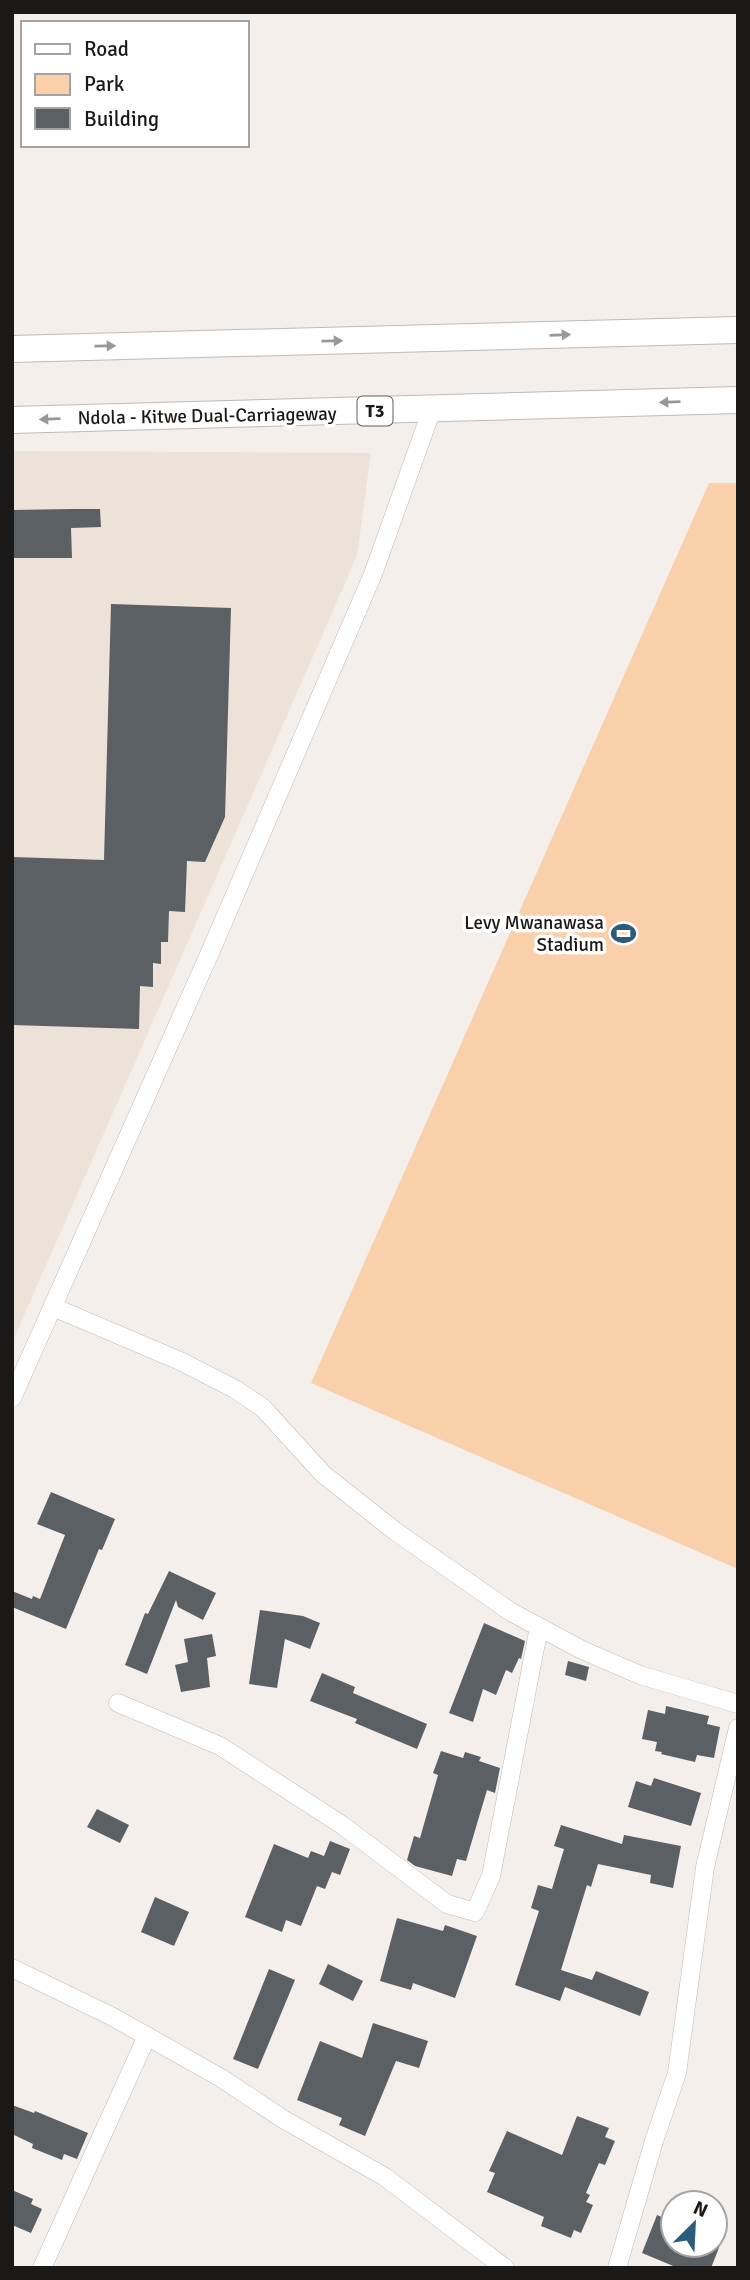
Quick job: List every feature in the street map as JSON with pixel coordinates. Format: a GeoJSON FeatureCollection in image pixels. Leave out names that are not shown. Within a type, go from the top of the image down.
{"type":"FeatureCollection","features":[{"type":"Feature","properties":{"kind":"highway"},"geometry":{"type":"LineString","coordinates":[[12,349],[738,330]]}},
{"type":"Feature","properties":{"kind":"highway","name":"Ndola - Kitwe Dual-Carriageway"},"geometry":{"type":"LineString","coordinates":[[12,420],[738,400]]}},
{"type":"Feature","properties":{"kind":"street"},"geometry":{"type":"LineString","coordinates":[[12,1398],[373,574],[432,409]]}},
{"type":"Feature","properties":{"kind":"street"},"geometry":{"type":"LineString","coordinates":[[52,1307],[180,1361],[235,1389],[263,1408],[323,1474],[395,1531],[512,1612],[582,1650],[640,1675],[738,1704]]}},
{"type":"Feature","properties":{"kind":"street"},"geometry":{"type":"LineString","coordinates":[[118,1703],[220,1746],[342,1825],[447,1904],[475,1912],[491,1877],[539,1627]]}},
{"type":"Feature","properties":{"kind":"street"},"geometry":{"type":"LineString","coordinates":[[617,2268],[653,2141],[677,2073],[705,1867],[738,1728]]}},
{"type":"Feature","properties":{"kind":"street"},"geometry":{"type":"LineString","coordinates":[[12,1968],[147,2036],[385,2177],[505,2268]]}},
{"type":"Feature","properties":{"kind":"street"},"geometry":{"type":"LineString","coordinates":[[42,2268],[147,2036]]}},
{"type":"Feature","properties":{"kind":"shaded area"},"geometry":{"type":"Polygon","coordinates":[[[12,451],[371,453],[357,556],[12,1343],[12,451]]]}},
{"type":"Feature","properties":{"kind":"green space","name":"Levy Mwanawasa Stadium"},"geometry":{"type":"Polygon","coordinates":[[[709,483],[738,483],[738,1569],[311,1383],[709,483]]]}},
{"type":"Feature","properties":{"kind":"building"},"geometry":{"type":"Polygon","coordinates":[[[100,509],[101,527],[71,528],[72,558],[12,558],[12,510],[100,509]]]}},
{"type":"Feature","properties":{"kind":"building"},"geometry":{"type":"Polygon","coordinates":[[[111,604],[231,608],[225,817],[205,862],[187,861],[185,912],[169,911],[168,942],[161,942],[161,964],[153,963],[153,987],[140,986],[139,1029],[12,1025],[12,857],[104,860],[111,604]]]}},
{"type":"Feature","properties":{"kind":"building"},"geometry":{"type":"Polygon","coordinates":[[[51,1492],[115,1519],[102,1550],[99,1549],[66,1629],[12,1607],[12,1591],[32,1599],[33,1596],[40,1599],[65,1535],[37,1524],[51,1492]]]}},
{"type":"Feature","properties":{"kind":"building"},"geometry":{"type":"Polygon","coordinates":[[[169,1571],[216,1593],[203,1620],[178,1607],[176,1600],[147,1674],[125,1665],[145,1613],[148,1614],[169,1571]]]}},
{"type":"Feature","properties":{"kind":"building"},"geometry":{"type":"Polygon","coordinates":[[[260,1610],[303,1616],[320,1623],[310,1649],[285,1639],[277,1688],[249,1684],[260,1610]]]}},
{"type":"Feature","properties":{"kind":"building"},"geometry":{"type":"Polygon","coordinates":[[[484,1623],[525,1641],[521,1659],[519,1658],[512,1673],[506,1670],[496,1695],[483,1689],[473,1722],[449,1713],[484,1623]]]}},
{"type":"Feature","properties":{"kind":"building"},"geometry":{"type":"Polygon","coordinates":[[[212,1634],[216,1656],[207,1658],[210,1687],[181,1692],[175,1665],[188,1662],[184,1639],[212,1634]]]}},
{"type":"Feature","properties":{"kind":"building"},"geometry":{"type":"Polygon","coordinates":[[[568,1661],[589,1667],[586,1681],[565,1675],[568,1661]]]}},
{"type":"Feature","properties":{"kind":"building"},"geometry":{"type":"Polygon","coordinates":[[[322,1673],[355,1687],[353,1693],[427,1724],[417,1749],[355,1723],[357,1719],[310,1701],[322,1673]]]}},
{"type":"Feature","properties":{"kind":"building"},"geometry":{"type":"Polygon","coordinates":[[[666,1706],[709,1716],[707,1724],[720,1727],[714,1758],[697,1755],[695,1762],[661,1754],[662,1752],[655,1751],[657,1742],[642,1739],[648,1710],[665,1714],[666,1706]]]}},
{"type":"Feature","properties":{"kind":"building"},"geometry":{"type":"Polygon","coordinates":[[[441,1751],[463,1758],[465,1752],[481,1757],[479,1761],[500,1768],[495,1793],[487,1790],[466,1861],[457,1859],[452,1876],[415,1866],[407,1860],[414,1836],[420,1838],[438,1775],[433,1773],[441,1751]]]}},
{"type":"Feature","properties":{"kind":"building"},"geometry":{"type":"Polygon","coordinates":[[[654,1778],[701,1793],[691,1826],[628,1807],[636,1781],[651,1786],[654,1778]]]}},
{"type":"Feature","properties":{"kind":"building"},"geometry":{"type":"Polygon","coordinates":[[[97,1809],[129,1825],[120,1843],[87,1827],[97,1809]]]}},
{"type":"Feature","properties":{"kind":"building"},"geometry":{"type":"Polygon","coordinates":[[[561,1825],[622,1844],[624,1835],[681,1846],[673,1888],[650,1883],[651,1875],[598,1864],[591,1887],[587,1885],[561,1970],[592,1980],[596,1971],[649,1992],[640,2016],[565,1987],[560,2001],[515,1985],[539,1911],[531,1908],[538,1885],[552,1889],[564,1849],[554,1846],[561,1825]]]}},
{"type":"Feature","properties":{"kind":"building"},"geometry":{"type":"Polygon","coordinates":[[[330,1841],[350,1849],[340,1875],[332,1872],[325,1889],[317,1886],[301,1926],[286,1920],[282,1932],[245,1917],[274,1844],[308,1858],[311,1851],[324,1856],[330,1841]]]}},
{"type":"Feature","properties":{"kind":"building"},"geometry":{"type":"Polygon","coordinates":[[[155,1897],[189,1912],[174,1946],[141,1932],[155,1897]]]}},
{"type":"Feature","properties":{"kind":"building"},"geometry":{"type":"Polygon","coordinates":[[[397,1918],[443,1931],[445,1925],[477,1936],[455,1998],[413,1983],[411,1990],[380,1981],[397,1918]]]}},
{"type":"Feature","properties":{"kind":"building"},"geometry":{"type":"Polygon","coordinates":[[[328,1964],[363,1981],[353,2001],[319,1984],[328,1964]]]}},
{"type":"Feature","properties":{"kind":"building"},"geometry":{"type":"Polygon","coordinates":[[[269,1969],[295,1980],[258,2069],[233,2059],[269,1969]]]}},
{"type":"Feature","properties":{"kind":"building"},"geometry":{"type":"Polygon","coordinates":[[[373,2023],[428,2041],[419,2068],[396,2061],[365,2136],[339,2125],[342,2118],[297,2100],[320,2041],[362,2058],[373,2023]]]}},
{"type":"Feature","properties":{"kind":"building"},"geometry":{"type":"Polygon","coordinates":[[[12,2105],[34,2113],[35,2111],[88,2133],[77,2159],[64,2154],[62,2160],[32,2148],[33,2144],[12,2134],[12,2105]]]}},
{"type":"Feature","properties":{"kind":"building"},"geometry":{"type":"Polygon","coordinates":[[[577,2116],[609,2128],[605,2137],[615,2141],[605,2165],[599,2163],[586,2193],[590,2195],[586,2202],[593,2205],[581,2233],[574,2230],[571,2238],[541,2226],[544,2217],[487,2192],[495,2173],[489,2171],[507,2131],[562,2155],[577,2116]]]}},
{"type":"Feature","properties":{"kind":"building"},"geometry":{"type":"Polygon","coordinates":[[[12,2190],[33,2199],[31,2204],[42,2209],[31,2233],[12,2225],[12,2190]]]}},
{"type":"Feature","properties":{"kind":"building"},"geometry":{"type":"Polygon","coordinates":[[[657,2215],[659,2259],[715,2259],[711,2268],[678,2268],[642,2253],[657,2215]]]}},
{"type":"Feature","properties":{"kind":"place","name":"Levy Mwanawasa Stadium"},"geometry":{"type":"Point","coordinates":[624,933]}}]}
